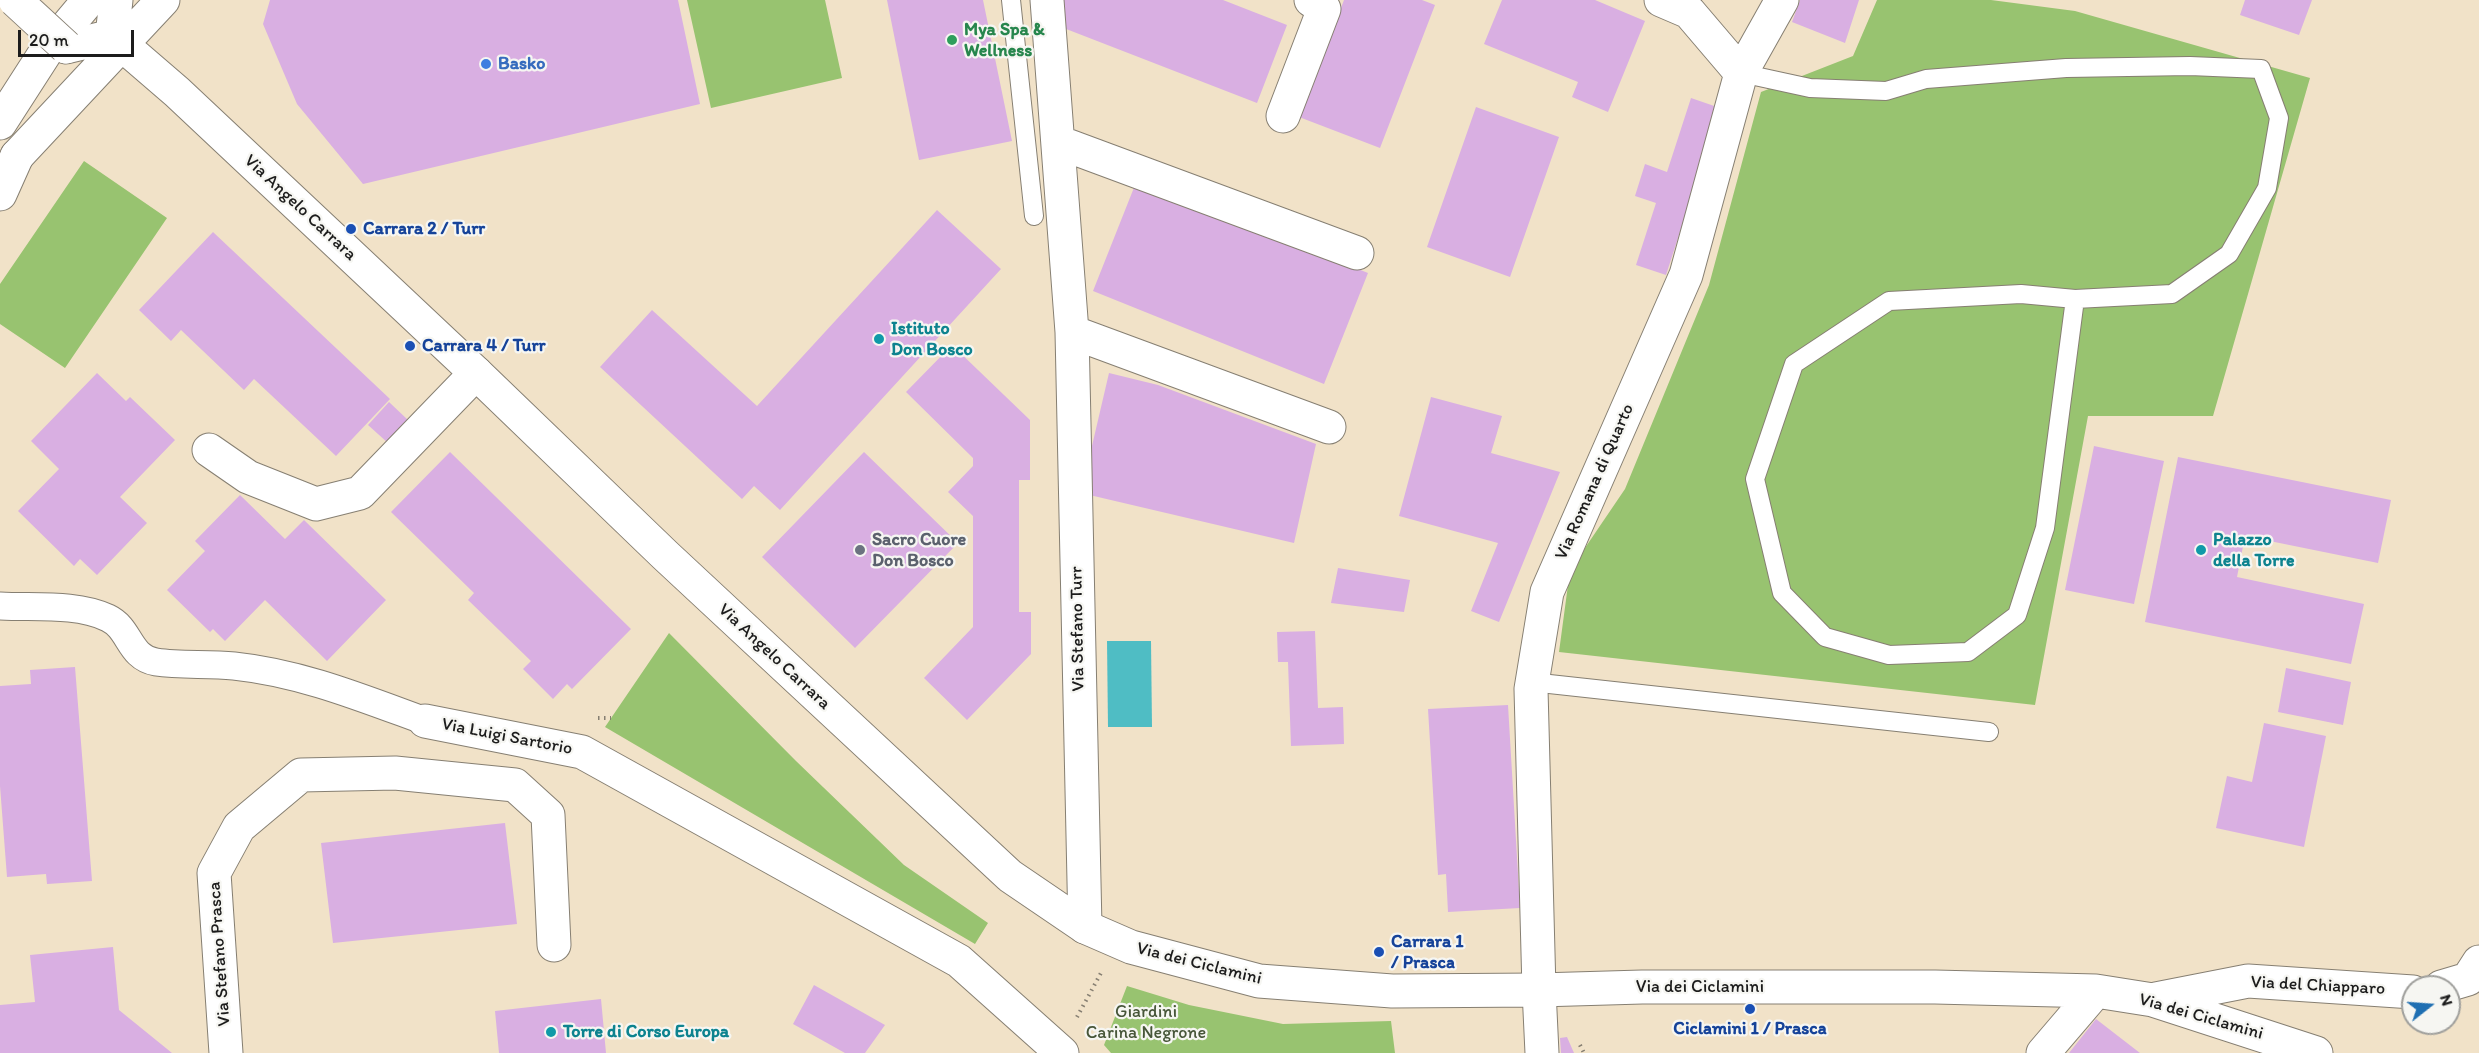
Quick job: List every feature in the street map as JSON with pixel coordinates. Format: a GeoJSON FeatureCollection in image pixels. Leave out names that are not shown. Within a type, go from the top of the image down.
{"type":"FeatureCollection","features":[{"type":"Feature","properties":{"kind":"street"},"geometry":{"type":"LineString","coordinates":[[15,0],[66,47],[118,40]]}},
{"type":"Feature","properties":{"kind":"street"},"geometry":{"type":"LineString","coordinates":[[0,123],[47,50],[90,0]]}},
{"type":"Feature","properties":{"kind":"street"},"geometry":{"type":"LineString","coordinates":[[117,0],[118,40]]}},
{"type":"Feature","properties":{"kind":"street"},"geometry":{"type":"LineString","coordinates":[[0,194],[17,156],[118,40],[163,0]]}},
{"type":"Feature","properties":{"kind":"street","name":"Via Stefano Turr"},"geometry":{"type":"LineString","coordinates":[[1047,0],[1072,332],[1085,927]]}},
{"type":"Feature","properties":{"kind":"street"},"geometry":{"type":"LineString","coordinates":[[1283,116],[1324,9],[1311,0]]}},
{"type":"Feature","properties":{"kind":"street"},"geometry":{"type":"LineString","coordinates":[[1661,0],[1689,12],[1741,73]]}},
{"type":"Feature","properties":{"kind":"street","name":"Via Romana di Quarto"},"geometry":{"type":"LineString","coordinates":[[1539,990],[1532,682],[1547,592],[1686,275],[1741,73],[1782,0]]}},
{"type":"Feature","properties":{"kind":"street","name":"Via Angelo Carrara"},"geometry":{"type":"LineString","coordinates":[[118,40],[476,373],[691,580],[1010,876],[1085,927]]}},
{"type":"Feature","properties":{"kind":"street"},"geometry":{"type":"LineString","coordinates":[[1058,142],[1358,253]]}},
{"type":"Feature","properties":{"kind":"street"},"geometry":{"type":"LineString","coordinates":[[1072,332],[1329,427]]}},
{"type":"Feature","properties":{"kind":"street"},"geometry":{"type":"LineString","coordinates":[[209,450],[248,477],[316,504],[360,493],[476,373]]}},
{"type":"Feature","properties":{"kind":"street","name":"Via Luigi Sartorio"},"geometry":{"type":"LineString","coordinates":[[0,606],[79,610],[109,619],[126,633],[134,651],[154,662],[234,666],[307,679],[425,721],[582,752],[958,961],[1061,1051]]}},
{"type":"Feature","properties":{"kind":"street","name":"Via Stefano Prasca"},"geometry":{"type":"LineString","coordinates":[[226,1053],[214,873],[239,827],[301,775],[395,773],[515,785],[548,815],[554,945]]}},
{"type":"Feature","properties":{"kind":"street","name":"Via dei Ciclamini"},"geometry":{"type":"LineString","coordinates":[[1085,927],[1131,947],[1259,981],[1392,991],[1642,987],[1935,987],[2096,991],[2153,1000],[2278,1045],[2316,1053]]}},
{"type":"Feature","properties":{"kind":"street","name":"Via del Chiapparo"},"geometry":{"type":"LineString","coordinates":[[2153,1000],[2248,981],[2401,991]]}},
{"type":"Feature","properties":{"kind":"street"},"geometry":{"type":"LineString","coordinates":[[1539,990],[1542,1053]]}},
{"type":"Feature","properties":{"kind":"street"},"geometry":{"type":"LineString","coordinates":[[2043,1053],[2096,991]]}},
{"type":"Feature","properties":{"kind":"lane"},"geometry":{"type":"LineString","coordinates":[[1011,0],[1034,216]]}},
{"type":"Feature","properties":{"kind":"lane"},"geometry":{"type":"LineString","coordinates":[[1741,73],[1810,88],[1886,91],[1926,79],[2066,68],[2190,66],[2261,69],[2279,118],[2266,188],[2229,254],[2172,294],[2075,299],[2021,294],[1889,301],[1794,364],[1755,479],[1782,593],[1825,637],[1890,655],[1968,652],[2017,615],[2045,528],[2075,299]]}},
{"type":"Feature","properties":{"kind":"lane"},"geometry":{"type":"LineString","coordinates":[[1532,682],[1989,732]]}},
{"type":"Feature","properties":{"kind":"path"},"geometry":{"type":"LineString","coordinates":[[1061,1051],[1119,942]]}},
{"type":"Feature","properties":{"kind":"green space"},"geometry":{"type":"Polygon","coordinates":[[[687,0],[825,0],[842,78],[711,108],[687,0]]]}},
{"type":"Feature","properties":{"kind":"green space"},"geometry":{"type":"Polygon","coordinates":[[[1877,0],[1991,0],[2075,11],[2310,78],[2213,416],[2088,416],[2035,705],[1559,652],[1570,570],[1625,489],[1709,285],[1761,92],[1853,56],[1877,0]]]}},
{"type":"Feature","properties":{"kind":"green space"},"geometry":{"type":"Polygon","coordinates":[[[84,161],[167,218],[65,368],[0,324],[0,284],[84,161]]]}},
{"type":"Feature","properties":{"kind":"green space"},"geometry":{"type":"Polygon","coordinates":[[[669,633],[796,761],[904,865],[988,923],[975,944],[605,727],[669,633]]]}},
{"type":"Feature","properties":{"kind":"green space","name":"Giardini Carina Negrone"},"geometry":{"type":"Polygon","coordinates":[[[1127,986],[1189,1005],[1283,1024],[1391,1021],[1395,1053],[1111,1053],[1104,1045],[1127,986]]]}},
{"type":"Feature","properties":{"kind":"water"},"geometry":{"type":"Polygon","coordinates":[[[1107,641],[1151,641],[1152,727],[1108,727],[1107,641]]]}},
{"type":"Feature","properties":{"kind":"building","name":"Basko"},"geometry":{"type":"Polygon","coordinates":[[[270,0],[678,0],[700,104],[363,184],[297,104],[263,24],[270,0]]]}},
{"type":"Feature","properties":{"kind":"building"},"geometry":{"type":"Polygon","coordinates":[[[887,0],[983,0],[1012,141],[919,160],[887,0]]]}},
{"type":"Feature","properties":{"kind":"building"},"geometry":{"type":"Polygon","coordinates":[[[1059,0],[1223,0],[1287,25],[1257,103],[1061,27],[1059,0]]]}},
{"type":"Feature","properties":{"kind":"building"},"geometry":{"type":"Polygon","coordinates":[[[1344,0],[1422,0],[1435,5],[1380,148],[1299,117],[1344,0]]]}},
{"type":"Feature","properties":{"kind":"building"},"geometry":{"type":"Polygon","coordinates":[[[1502,0],[1595,0],[1645,21],[1608,112],[1572,97],[1578,82],[1484,44],[1502,0]]]}},
{"type":"Feature","properties":{"kind":"building"},"geometry":{"type":"Polygon","coordinates":[[[1800,0],[1859,0],[1845,43],[1792,22],[1800,0]]]}},
{"type":"Feature","properties":{"kind":"building"},"geometry":{"type":"Polygon","coordinates":[[[2245,0],[2312,0],[2299,35],[2240,15],[2245,0]]]}},
{"type":"Feature","properties":{"kind":"building"},"geometry":{"type":"Polygon","coordinates":[[[1691,98],[1720,108],[1666,275],[1636,265],[1656,203],[1635,196],[1645,164],[1667,172],[1691,98]]]}},
{"type":"Feature","properties":{"kind":"building"},"geometry":{"type":"Polygon","coordinates":[[[1476,107],[1559,137],[1510,277],[1427,247],[1476,107]]]}},
{"type":"Feature","properties":{"kind":"building"},"geometry":{"type":"Polygon","coordinates":[[[1137,180],[1368,273],[1324,384],[1093,291],[1137,180]]]}},
{"type":"Feature","properties":{"kind":"building","name":"Istituto Don Bosco"},"geometry":{"type":"Polygon","coordinates":[[[937,210],[1001,269],[780,510],[754,486],[742,499],[600,367],[652,310],[757,406],[937,210]]]}},
{"type":"Feature","properties":{"kind":"building"},"geometry":{"type":"Polygon","coordinates":[[[213,232],[390,399],[336,456],[254,379],[244,390],[181,330],[171,341],[139,310],[213,232]]]}},
{"type":"Feature","properties":{"kind":"building"},"geometry":{"type":"Polygon","coordinates":[[[952,345],[1030,420],[1030,480],[1019,480],[1019,612],[1031,612],[1031,654],[967,720],[924,678],[973,627],[973,516],[948,492],[973,466],[973,458],[906,392],[952,345]]]}},
{"type":"Feature","properties":{"kind":"building"},"geometry":{"type":"Polygon","coordinates":[[[97,373],[126,401],[130,397],[175,440],[120,497],[147,523],[97,575],[80,559],[74,566],[18,511],[59,469],[31,441],[97,373]]]}},
{"type":"Feature","properties":{"kind":"building"},"geometry":{"type":"Polygon","coordinates":[[[1109,373],[1158,385],[1316,444],[1294,543],[1081,493],[1109,373]]]}},
{"type":"Feature","properties":{"kind":"building"},"geometry":{"type":"Polygon","coordinates":[[[1431,397],[1502,416],[1491,453],[1560,472],[1499,622],[1471,611],[1498,543],[1399,516],[1431,397]]]}},
{"type":"Feature","properties":{"kind":"building"},"geometry":{"type":"Polygon","coordinates":[[[389,402],[408,420],[388,443],[368,425],[389,402]]]}},
{"type":"Feature","properties":{"kind":"building"},"geometry":{"type":"Polygon","coordinates":[[[2094,446],[2164,461],[2134,604],[2065,590],[2094,446]]]}},
{"type":"Feature","properties":{"kind":"building"},"geometry":{"type":"Polygon","coordinates":[[[450,452],[631,629],[572,689],[567,684],[553,699],[523,669],[531,661],[468,600],[474,593],[391,512],[450,452]]]}},
{"type":"Feature","properties":{"kind":"building","name":"Sacro Cuore Don Bosco"},"geometry":{"type":"Polygon","coordinates":[[[864,452],[958,543],[855,648],[762,557],[864,452]]]}},
{"type":"Feature","properties":{"kind":"building","name":"Palazzo della Torre"},"geometry":{"type":"Polygon","coordinates":[[[2178,457],[2391,500],[2378,563],[2245,536],[2237,577],[2364,604],[2351,664],[2145,622],[2178,457]]]}},
{"type":"Feature","properties":{"kind":"building"},"geometry":{"type":"Polygon","coordinates":[[[240,495],[285,539],[304,520],[386,600],[327,661],[265,600],[225,641],[213,629],[210,632],[167,590],[205,551],[195,541],[240,495]]]}},
{"type":"Feature","properties":{"kind":"building"},"geometry":{"type":"Polygon","coordinates":[[[1338,568],[1410,580],[1404,612],[1331,603],[1338,568]]]}},
{"type":"Feature","properties":{"kind":"building"},"geometry":{"type":"Polygon","coordinates":[[[1315,631],[1318,708],[1343,707],[1344,744],[1291,746],[1288,662],[1278,662],[1277,632],[1315,631]]]}},
{"type":"Feature","properties":{"kind":"building"},"geometry":{"type":"Polygon","coordinates":[[[75,667],[92,881],[47,884],[46,874],[7,877],[0,786],[0,686],[31,684],[30,670],[75,667]]]}},
{"type":"Feature","properties":{"kind":"building"},"geometry":{"type":"Polygon","coordinates":[[[2286,668],[2351,682],[2343,725],[2278,712],[2286,668]]]}},
{"type":"Feature","properties":{"kind":"building"},"geometry":{"type":"Polygon","coordinates":[[[1508,705],[1520,908],[1448,912],[1446,874],[1438,875],[1428,709],[1508,705]]]}},
{"type":"Feature","properties":{"kind":"building"},"geometry":{"type":"Polygon","coordinates":[[[2264,723],[2326,736],[2304,847],[2216,828],[2227,776],[2252,782],[2264,723]]]}},
{"type":"Feature","properties":{"kind":"building"},"geometry":{"type":"Polygon","coordinates":[[[505,823],[517,924],[333,943],[321,843],[505,823]]]}},
{"type":"Feature","properties":{"kind":"building"},"geometry":{"type":"Polygon","coordinates":[[[113,947],[119,1010],[172,1053],[0,1053],[0,1005],[35,1002],[30,955],[113,947]]]}},
{"type":"Feature","properties":{"kind":"building"},"geometry":{"type":"Polygon","coordinates":[[[814,985],[885,1025],[865,1053],[845,1053],[793,1024],[814,985]]]}},
{"type":"Feature","properties":{"kind":"building","name":"Torre di Corso Europa"},"geometry":{"type":"Polygon","coordinates":[[[601,999],[606,1053],[499,1053],[495,1011],[601,999]]]}},
{"type":"Feature","properties":{"kind":"building"},"geometry":{"type":"Polygon","coordinates":[[[2096,1019],[2140,1053],[2069,1053],[2096,1019]]]}},
{"type":"Feature","properties":{"kind":"building"},"geometry":{"type":"Polygon","coordinates":[[[1567,1037],[1574,1053],[1561,1053],[1560,1038],[1567,1037]]]}},
{"type":"Feature","properties":{"kind":"place","name":"Mya Spa & Wellness"},"geometry":{"type":"Point","coordinates":[952,40]}},
{"type":"Feature","properties":{"kind":"place","name":"Basko"},"geometry":{"type":"Point","coordinates":[486,64]}},
{"type":"Feature","properties":{"kind":"place","name":"Carrara 2 / Turr"},"geometry":{"type":"Point","coordinates":[351,229]}},
{"type":"Feature","properties":{"kind":"place","name":"Istituto Don Bosco"},"geometry":{"type":"Point","coordinates":[879,339]}},
{"type":"Feature","properties":{"kind":"place","name":"Carrara 4 / Turr"},"geometry":{"type":"Point","coordinates":[410,346]}},
{"type":"Feature","properties":{"kind":"place","name":"Sacro Cuore Don Bosco"},"geometry":{"type":"Point","coordinates":[860,550]}},
{"type":"Feature","properties":{"kind":"place","name":"Palazzo della Torre"},"geometry":{"type":"Point","coordinates":[2201,550]}},
{"type":"Feature","properties":{"kind":"place","name":"Carrara 1 / Prasca"},"geometry":{"type":"Point","coordinates":[1379,952]}},
{"type":"Feature","properties":{"kind":"place","name":"Ciclamini 1 / Prasca"},"geometry":{"type":"Point","coordinates":[1750,1009]}},
{"type":"Feature","properties":{"kind":"place","name":"Torre di Corso Europa"},"geometry":{"type":"Point","coordinates":[551,1032]}}]}
